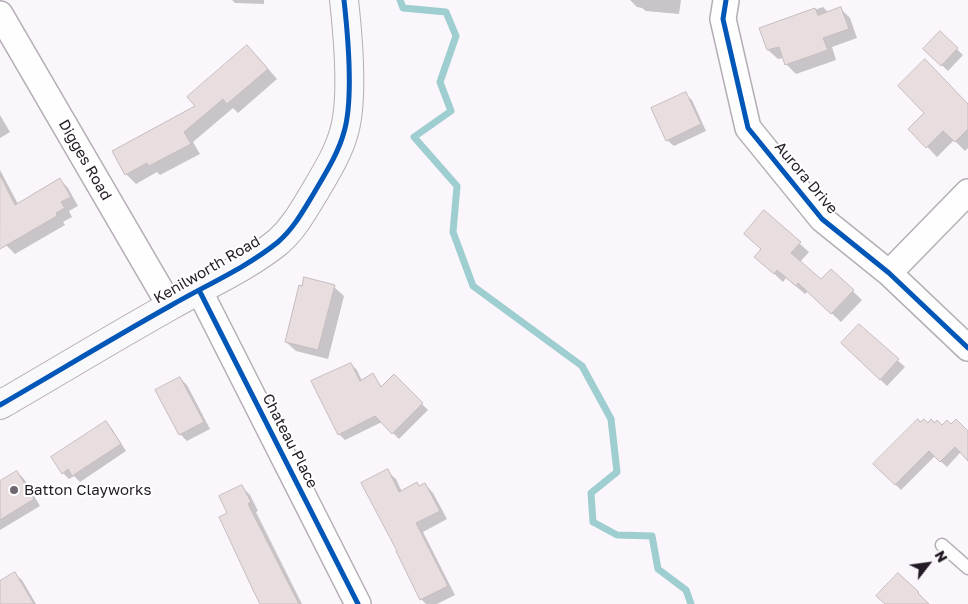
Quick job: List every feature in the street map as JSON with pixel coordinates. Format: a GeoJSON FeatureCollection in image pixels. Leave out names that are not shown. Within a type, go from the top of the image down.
{"type":"FeatureCollection","features":[{"type":"Feature","properties":{"kind":"street","name":"Kenilworth Road"},"geometry":{"type":"LineString","coordinates":[[0,405],[246,264],[289,231],[300,216],[340,145],[346,118],[349,82],[344,0]]}},
{"type":"Feature","properties":{"kind":"street","name":"Aurora Drive"},"geometry":{"type":"LineString","coordinates":[[726,0],[723,19],[748,128],[822,219],[889,273],[968,348]]}},
{"type":"Feature","properties":{"kind":"street","name":"Digges Road"},"geometry":{"type":"LineString","coordinates":[[0,14],[170,306]]}},
{"type":"Feature","properties":{"kind":"street"},"geometry":{"type":"LineString","coordinates":[[889,273],[968,192]]}},
{"type":"Feature","properties":{"kind":"street","name":"Chateau Place"},"geometry":{"type":"LineString","coordinates":[[199,290],[358,604]]}},
{"type":"Feature","properties":{"kind":"lane"},"geometry":{"type":"LineString","coordinates":[[942,544],[968,568]]}},
{"type":"Feature","properties":{"kind":"building"},"geometry":{"type":"Polygon","coordinates":[[[841,7],[849,29],[823,38],[828,50],[785,65],[779,47],[767,50],[759,28],[815,8],[818,15],[841,7]]]}},
{"type":"Feature","properties":{"kind":"building"},"geometry":{"type":"Polygon","coordinates":[[[940,31],[958,48],[941,66],[923,49],[940,31]]]}},
{"type":"Feature","properties":{"kind":"building"},"geometry":{"type":"Polygon","coordinates":[[[247,45],[268,69],[227,104],[223,99],[184,132],[191,144],[149,166],[147,163],[125,175],[112,151],[195,106],[187,97],[247,45]]]}},
{"type":"Feature","properties":{"kind":"building"},"geometry":{"type":"Polygon","coordinates":[[[925,59],[968,104],[968,129],[955,142],[943,131],[926,148],[908,129],[924,113],[898,86],[925,59]]]}},
{"type":"Feature","properties":{"kind":"building"},"geometry":{"type":"Polygon","coordinates":[[[686,92],[701,124],[666,141],[651,108],[686,92]]]}},
{"type":"Feature","properties":{"kind":"building"},"geometry":{"type":"Polygon","coordinates":[[[0,175],[15,205],[60,178],[71,197],[61,202],[65,208],[56,213],[57,216],[0,249],[0,175]]]}},
{"type":"Feature","properties":{"kind":"building"},"geometry":{"type":"Polygon","coordinates":[[[764,210],[801,242],[791,253],[821,279],[831,269],[854,290],[831,314],[798,283],[796,286],[777,270],[774,274],[754,257],[761,249],[744,234],[764,210]]]}},
{"type":"Feature","properties":{"kind":"building"},"geometry":{"type":"Polygon","coordinates":[[[304,277],[335,285],[318,350],[285,342],[299,285],[302,286],[304,277]]]}},
{"type":"Feature","properties":{"kind":"building"},"geometry":{"type":"Polygon","coordinates":[[[859,324],[899,359],[880,380],[841,343],[859,324]]]}},
{"type":"Feature","properties":{"kind":"building"},"geometry":{"type":"Polygon","coordinates":[[[351,363],[360,381],[373,373],[381,387],[394,374],[423,403],[392,434],[375,416],[338,435],[311,381],[351,363]]]}},
{"type":"Feature","properties":{"kind":"building"},"geometry":{"type":"Polygon","coordinates":[[[180,377],[204,422],[179,435],[155,390],[180,377]]]}},
{"type":"Feature","properties":{"kind":"building"},"geometry":{"type":"Polygon","coordinates":[[[918,419],[920,422],[924,419],[928,423],[931,419],[935,423],[937,420],[942,425],[947,420],[951,424],[956,419],[968,431],[968,461],[955,447],[940,462],[929,451],[895,485],[873,464],[918,419]]]}},
{"type":"Feature","properties":{"kind":"building"},"geometry":{"type":"Polygon","coordinates":[[[106,421],[121,444],[72,476],[68,469],[62,474],[51,457],[106,421]]]}},
{"type":"Feature","properties":{"kind":"building"},"geometry":{"type":"Polygon","coordinates":[[[388,469],[399,492],[417,482],[419,486],[425,483],[440,511],[416,523],[448,586],[420,600],[397,551],[361,483],[388,469]]]}},
{"type":"Feature","properties":{"kind":"building","name":"Batton Clayworks"},"geometry":{"type":"Polygon","coordinates":[[[17,471],[34,499],[0,520],[0,481],[17,471]]]}},
{"type":"Feature","properties":{"kind":"building"},"geometry":{"type":"Polygon","coordinates":[[[242,485],[251,502],[248,504],[299,604],[260,604],[253,590],[219,517],[227,513],[219,496],[242,485]]]}},
{"type":"Feature","properties":{"kind":"building"},"geometry":{"type":"Polygon","coordinates":[[[15,572],[34,604],[0,604],[0,581],[15,572]]]}},
{"type":"Feature","properties":{"kind":"building"},"geometry":{"type":"Polygon","coordinates":[[[898,573],[929,604],[885,604],[876,596],[898,573]]]}},
{"type":"Feature","properties":{"kind":"waterway"},"geometry":{"type":"LineString","coordinates":[[400,0],[403,8],[446,12],[456,36],[440,82],[451,111],[414,137],[457,186],[453,232],[473,286],[582,366],[611,419],[617,472],[591,493],[593,522],[617,535],[652,536],[658,569],[686,590],[691,604]]}},
{"type":"Feature","properties":{"kind":"cycle path"},"geometry":{"type":"LineString","coordinates":[[0,405],[239,268],[266,251],[289,231],[327,171],[344,132],[349,102],[348,49],[344,0]]}},
{"type":"Feature","properties":{"kind":"cycle path"},"geometry":{"type":"LineString","coordinates":[[726,0],[723,19],[748,128],[822,219],[889,273],[968,348]]}},
{"type":"Feature","properties":{"kind":"cycle path"},"geometry":{"type":"LineString","coordinates":[[199,290],[358,604]]}},
{"type":"Feature","properties":{"kind":"place","name":"Batton Clayworks"},"geometry":{"type":"Point","coordinates":[14,490]}}]}
